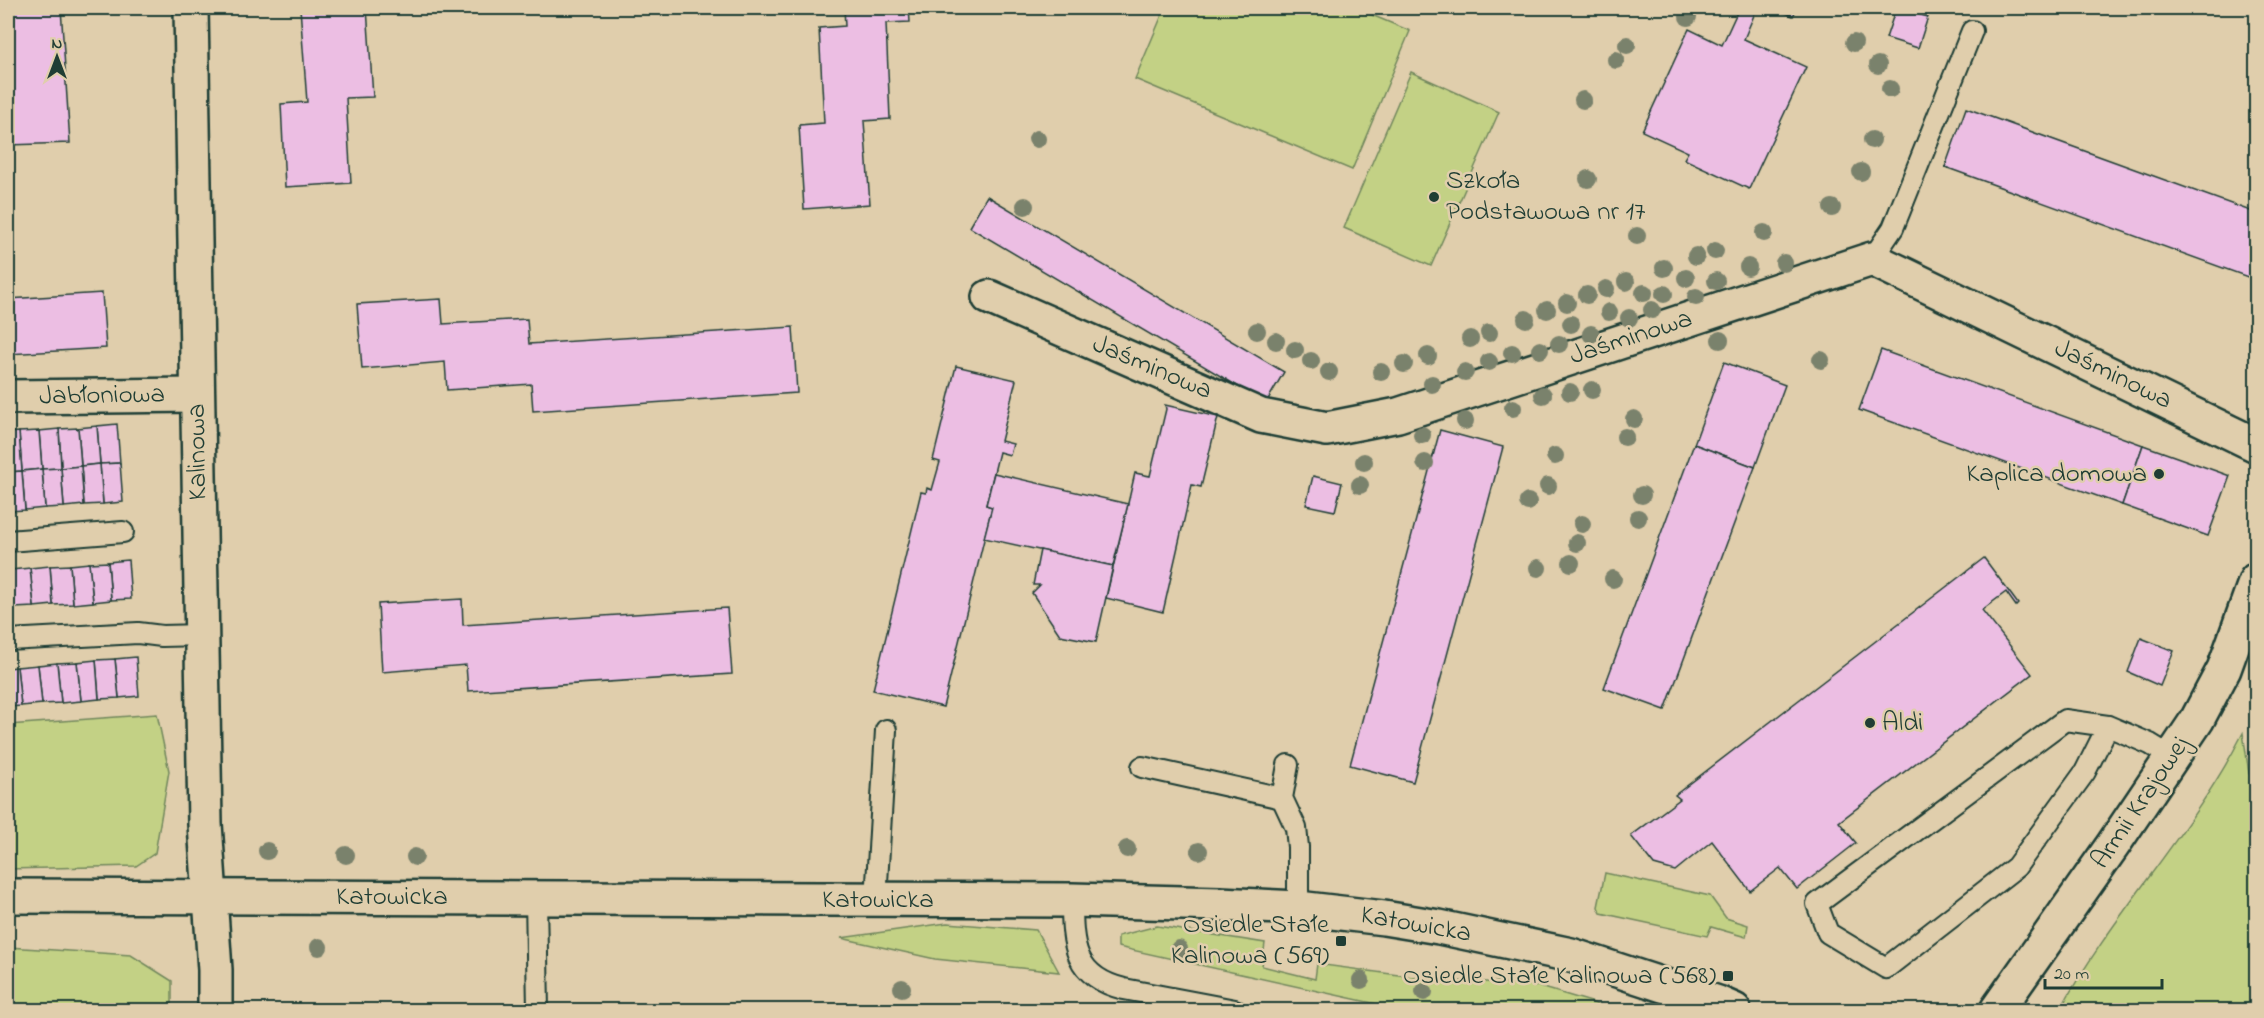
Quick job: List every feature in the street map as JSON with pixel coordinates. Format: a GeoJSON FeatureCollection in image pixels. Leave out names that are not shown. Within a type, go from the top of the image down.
{"type":"FeatureCollection","features":[{"type":"Feature","properties":{"kind":"street","name":"Kalinowa"},"geometry":{"type":"LineString","coordinates":[[191,8],[205,824],[215,970],[215,1011]]}},
{"type":"Feature","properties":{"kind":"street","name":"Jaśminowa"},"geometry":{"type":"LineString","coordinates":[[989,297],[1261,416],[1327,429],[1398,415],[1872,259],[2256,445]]}},
{"type":"Feature","properties":{"kind":"street","name":"Jabłoniowa"},"geometry":{"type":"LineString","coordinates":[[8,397],[197,395]]}},
{"type":"Feature","properties":{"kind":"street","name":"Armii Krajowej"},"geometry":{"type":"LineString","coordinates":[[1997,1011],[2198,720],[2224,669],[2256,580]]}},
{"type":"Feature","properties":{"kind":"street","name":"Katowicka"},"geometry":{"type":"LineString","coordinates":[[8,896],[1072,900],[1298,908],[1439,927],[1571,955],[1718,1003],[1734,1011]]}},
{"type":"Feature","properties":{"kind":"lane"},"geometry":{"type":"LineString","coordinates":[[1872,259],[1893,228],[1972,31]]}},
{"type":"Feature","properties":{"kind":"lane"},"geometry":{"type":"LineString","coordinates":[[8,541],[123,532]]}},
{"type":"Feature","properties":{"kind":"lane"},"geometry":{"type":"LineString","coordinates":[[8,640],[138,633],[162,636],[202,635]]}},
{"type":"Feature","properties":{"kind":"lane"},"geometry":{"type":"LineString","coordinates":[[2108,726],[2085,772],[2016,867],[1886,968],[1828,933],[1816,904],[2065,720],[2108,726],[2150,744],[2173,758]]}},
{"type":"Feature","properties":{"kind":"lane"},"geometry":{"type":"LineString","coordinates":[[876,900],[886,730]]}},
{"type":"Feature","properties":{"kind":"lane"},"geometry":{"type":"LineString","coordinates":[[1288,765],[1282,798],[1296,828],[1298,908]]}},
{"type":"Feature","properties":{"kind":"lane"},"geometry":{"type":"LineString","coordinates":[[1142,767],[1282,798]]}},
{"type":"Feature","properties":{"kind":"lane"},"geometry":{"type":"LineString","coordinates":[[536,898],[538,1011]]}},
{"type":"Feature","properties":{"kind":"lane"},"geometry":{"type":"LineString","coordinates":[[1072,900],[1072,932],[1076,953],[1098,980],[1124,989],[1235,1011]]}},
{"type":"Feature","properties":{"kind":"green space"},"geometry":{"type":"Polygon","coordinates":[[[1165,8],[1355,8],[1410,31],[1352,170],[1135,79],[1165,8]]]}},
{"type":"Feature","properties":{"kind":"green space"},"geometry":{"type":"Polygon","coordinates":[[[1411,72],[1499,112],[1431,266],[1344,228],[1411,72]]]}},
{"type":"Feature","properties":{"kind":"green space"},"geometry":{"type":"Polygon","coordinates":[[[157,714],[169,771],[155,853],[136,866],[8,869],[8,725],[157,714]]]}},
{"type":"Feature","properties":{"kind":"green space"},"geometry":{"type":"Polygon","coordinates":[[[2243,733],[2249,773],[2256,786],[2256,1010],[2060,1010],[2104,940],[2201,804],[2243,733]]]}},
{"type":"Feature","properties":{"kind":"green space"},"geometry":{"type":"Polygon","coordinates":[[[1605,873],[1710,896],[1726,918],[1748,925],[1746,937],[1711,927],[1707,936],[1601,913],[1598,907],[1605,873]]]}},
{"type":"Feature","properties":{"kind":"green space"},"geometry":{"type":"Polygon","coordinates":[[[947,923],[1036,930],[1059,972],[935,959],[841,938],[947,923]]]}},
{"type":"Feature","properties":{"kind":"green space"},"geometry":{"type":"Polygon","coordinates":[[[1157,926],[1265,943],[1262,966],[1315,979],[1317,964],[1443,981],[1527,983],[1610,1010],[1404,1010],[1118,947],[1118,936],[1157,926]]]}},
{"type":"Feature","properties":{"kind":"green space"},"geometry":{"type":"Polygon","coordinates":[[[8,947],[131,955],[172,981],[172,1010],[8,1010],[8,947]]]}},
{"type":"Feature","properties":{"kind":"building"},"geometry":{"type":"Polygon","coordinates":[[[8,8],[61,8],[70,143],[8,145],[8,8]]]}},
{"type":"Feature","properties":{"kind":"building"},"geometry":{"type":"Polygon","coordinates":[[[300,8],[367,8],[373,97],[346,98],[351,183],[285,187],[281,104],[307,102],[300,8]]]}},
{"type":"Feature","properties":{"kind":"building"},"geometry":{"type":"Polygon","coordinates":[[[844,8],[909,8],[910,22],[886,23],[890,119],[864,121],[870,204],[804,209],[799,125],[824,123],[819,28],[845,26],[844,8]]]}},
{"type":"Feature","properties":{"kind":"building"},"geometry":{"type":"Polygon","coordinates":[[[1739,8],[1757,8],[1744,39],[1806,67],[1749,189],[1684,159],[1688,152],[1642,131],[1689,29],[1722,45],[1739,8]]]}},
{"type":"Feature","properties":{"kind":"building"},"geometry":{"type":"Polygon","coordinates":[[[1774,8],[1797,8],[1793,16],[1774,8]]]}},
{"type":"Feature","properties":{"kind":"building"},"geometry":{"type":"Polygon","coordinates":[[[1896,8],[1928,17],[1918,48],[1886,38],[1896,8]]]}},
{"type":"Feature","properties":{"kind":"building"},"geometry":{"type":"Polygon","coordinates":[[[1966,108],[2256,213],[2256,280],[1945,167],[1966,108]]]}},
{"type":"Feature","properties":{"kind":"building"},"geometry":{"type":"Polygon","coordinates":[[[987,196],[1284,372],[1266,403],[969,227],[987,196]]]}},
{"type":"Feature","properties":{"kind":"building"},"geometry":{"type":"Polygon","coordinates":[[[102,293],[106,348],[8,354],[8,299],[102,293]]]}},
{"type":"Feature","properties":{"kind":"building"},"geometry":{"type":"Polygon","coordinates":[[[441,299],[443,324],[527,319],[529,344],[793,327],[797,393],[533,411],[531,384],[447,390],[445,362],[362,369],[357,304],[441,299]]]}},
{"type":"Feature","properties":{"kind":"building"},"geometry":{"type":"Polygon","coordinates":[[[1881,350],[2143,445],[2122,505],[1859,410],[1881,350]]]}},
{"type":"Feature","properties":{"kind":"building"},"geometry":{"type":"Polygon","coordinates":[[[1724,362],[1785,385],[1755,467],[1694,444],[1724,362]]]}},
{"type":"Feature","properties":{"kind":"building"},"geometry":{"type":"Polygon","coordinates":[[[956,366],[1016,380],[1001,441],[1013,444],[1010,455],[999,452],[986,505],[992,507],[943,707],[873,690],[921,492],[926,493],[927,488],[932,490],[940,462],[933,460],[956,366]]]}},
{"type":"Feature","properties":{"kind":"building"},"geometry":{"type":"Polygon","coordinates":[[[1165,405],[1218,417],[1201,487],[1192,485],[1163,612],[1106,598],[1135,473],[1150,476],[1166,409],[1165,405]]]}},
{"type":"Feature","properties":{"kind":"building"},"geometry":{"type":"Polygon","coordinates":[[[117,424],[120,463],[100,464],[97,426],[117,424]]]}},
{"type":"Feature","properties":{"kind":"building"},"geometry":{"type":"Polygon","coordinates":[[[97,426],[100,464],[81,466],[78,428],[97,426]]]}},
{"type":"Feature","properties":{"kind":"building"},"geometry":{"type":"Polygon","coordinates":[[[78,428],[81,466],[61,468],[59,429],[78,428]]]}},
{"type":"Feature","properties":{"kind":"building"},"geometry":{"type":"Polygon","coordinates":[[[59,429],[61,468],[42,469],[39,431],[59,429]]]}},
{"type":"Feature","properties":{"kind":"building"},"geometry":{"type":"Polygon","coordinates":[[[1440,430],[1503,447],[1413,782],[1350,765],[1440,430]]]}},
{"type":"Feature","properties":{"kind":"building"},"geometry":{"type":"Polygon","coordinates":[[[39,431],[42,469],[22,471],[19,432],[39,431]]]}},
{"type":"Feature","properties":{"kind":"building"},"geometry":{"type":"Polygon","coordinates":[[[19,432],[22,471],[8,472],[8,433],[19,432]]]}},
{"type":"Feature","properties":{"kind":"building"},"geometry":{"type":"Polygon","coordinates":[[[1694,444],[1755,467],[1665,710],[1604,688],[1694,444]]]}},
{"type":"Feature","properties":{"kind":"building"},"geometry":{"type":"Polygon","coordinates":[[[2143,445],[2230,476],[2208,536],[2122,505],[2143,445]]]}},
{"type":"Feature","properties":{"kind":"building"},"geometry":{"type":"Polygon","coordinates":[[[120,463],[123,502],[103,504],[100,464],[120,463]]]}},
{"type":"Feature","properties":{"kind":"building"},"geometry":{"type":"Polygon","coordinates":[[[100,464],[103,504],[84,505],[81,466],[100,464]]]}},
{"type":"Feature","properties":{"kind":"building"},"geometry":{"type":"Polygon","coordinates":[[[81,466],[84,505],[64,507],[61,468],[81,466]]]}},
{"type":"Feature","properties":{"kind":"building"},"geometry":{"type":"Polygon","coordinates":[[[61,468],[64,507],[45,508],[42,469],[61,468]]]}},
{"type":"Feature","properties":{"kind":"building"},"geometry":{"type":"Polygon","coordinates":[[[42,469],[45,508],[25,510],[22,471],[42,469]]]}},
{"type":"Feature","properties":{"kind":"building"},"geometry":{"type":"Polygon","coordinates":[[[22,471],[25,510],[8,511],[8,472],[22,471]]]}},
{"type":"Feature","properties":{"kind":"building"},"geometry":{"type":"Polygon","coordinates":[[[994,473],[1128,504],[1113,566],[984,538],[992,507],[986,505],[994,473]]]}},
{"type":"Feature","properties":{"kind":"building"},"geometry":{"type":"Polygon","coordinates":[[[1313,476],[1342,483],[1335,511],[1306,505],[1313,476]]]}},
{"type":"Feature","properties":{"kind":"building"},"geometry":{"type":"Polygon","coordinates":[[[1040,550],[1113,566],[1096,642],[1060,635],[1032,593],[1040,585],[1033,585],[1040,550]]]}},
{"type":"Feature","properties":{"kind":"building","name":"Aldi"},"geometry":{"type":"Polygon","coordinates":[[[1984,558],[2018,604],[2016,606],[2006,592],[1982,610],[2032,674],[1839,822],[1856,843],[1797,889],[1780,868],[1750,891],[1712,841],[1675,871],[1654,865],[1631,836],[1680,799],[1675,795],[1984,558]]]}},
{"type":"Feature","properties":{"kind":"building"},"geometry":{"type":"Polygon","coordinates":[[[128,560],[131,599],[111,600],[108,562],[128,560]]]}},
{"type":"Feature","properties":{"kind":"building"},"geometry":{"type":"Polygon","coordinates":[[[108,562],[111,600],[93,602],[89,563],[108,562]]]}},
{"type":"Feature","properties":{"kind":"building"},"geometry":{"type":"Polygon","coordinates":[[[89,563],[93,602],[73,604],[70,565],[89,563]]]}},
{"type":"Feature","properties":{"kind":"building"},"geometry":{"type":"Polygon","coordinates":[[[70,565],[73,604],[53,605],[50,566],[70,565]]]}},
{"type":"Feature","properties":{"kind":"building"},"geometry":{"type":"Polygon","coordinates":[[[50,566],[53,605],[34,607],[30,568],[50,566]]]}},
{"type":"Feature","properties":{"kind":"building"},"geometry":{"type":"Polygon","coordinates":[[[30,568],[34,607],[14,608],[11,570],[30,568]]]}},
{"type":"Feature","properties":{"kind":"building"},"geometry":{"type":"Polygon","coordinates":[[[8,570],[11,570],[14,608],[8,609],[8,570]]]}},
{"type":"Feature","properties":{"kind":"building"},"geometry":{"type":"Polygon","coordinates":[[[462,599],[463,625],[727,608],[732,674],[468,691],[466,665],[382,672],[378,604],[462,599]]]}},
{"type":"Feature","properties":{"kind":"building"},"geometry":{"type":"Polygon","coordinates":[[[2141,638],[2174,651],[2160,686],[2128,672],[2141,638]]]}},
{"type":"Feature","properties":{"kind":"building"},"geometry":{"type":"Polygon","coordinates":[[[136,657],[139,696],[119,698],[115,659],[136,657]]]}},
{"type":"Feature","properties":{"kind":"building"},"geometry":{"type":"Polygon","coordinates":[[[115,659],[119,698],[99,699],[96,660],[115,659]]]}},
{"type":"Feature","properties":{"kind":"building"},"geometry":{"type":"Polygon","coordinates":[[[96,660],[99,699],[81,701],[77,662],[96,660]]]}},
{"type":"Feature","properties":{"kind":"building"},"geometry":{"type":"Polygon","coordinates":[[[77,662],[81,701],[61,703],[57,663],[77,662]]]}},
{"type":"Feature","properties":{"kind":"building"},"geometry":{"type":"Polygon","coordinates":[[[57,663],[61,703],[42,704],[38,665],[57,663]]]}},
{"type":"Feature","properties":{"kind":"building"},"geometry":{"type":"Polygon","coordinates":[[[38,665],[42,704],[21,706],[17,667],[38,665]]]}},
{"type":"Feature","properties":{"kind":"building"},"geometry":{"type":"Polygon","coordinates":[[[17,667],[21,706],[8,707],[8,668],[17,667]]]}},
{"type":"Feature","properties":{"kind":"place","name":"Szkoła Podstawowa nr 17"},"geometry":{"type":"Point","coordinates":[1434,197]}},
{"type":"Feature","properties":{"kind":"place","name":"Kaplica domowa"},"geometry":{"type":"Point","coordinates":[2159,474]}},
{"type":"Feature","properties":{"kind":"place","name":"Aldi"},"geometry":{"type":"Point","coordinates":[1870,723]}},
{"type":"Feature","properties":{"kind":"place","name":"Osiedle Stałe Kalinowa (569)"},"geometry":{"type":"Point","coordinates":[1341,941]}},
{"type":"Feature","properties":{"kind":"place","name":"Osiedle Stałe Kalinowa (568)"},"geometry":{"type":"Point","coordinates":[1728,976]}}]}
